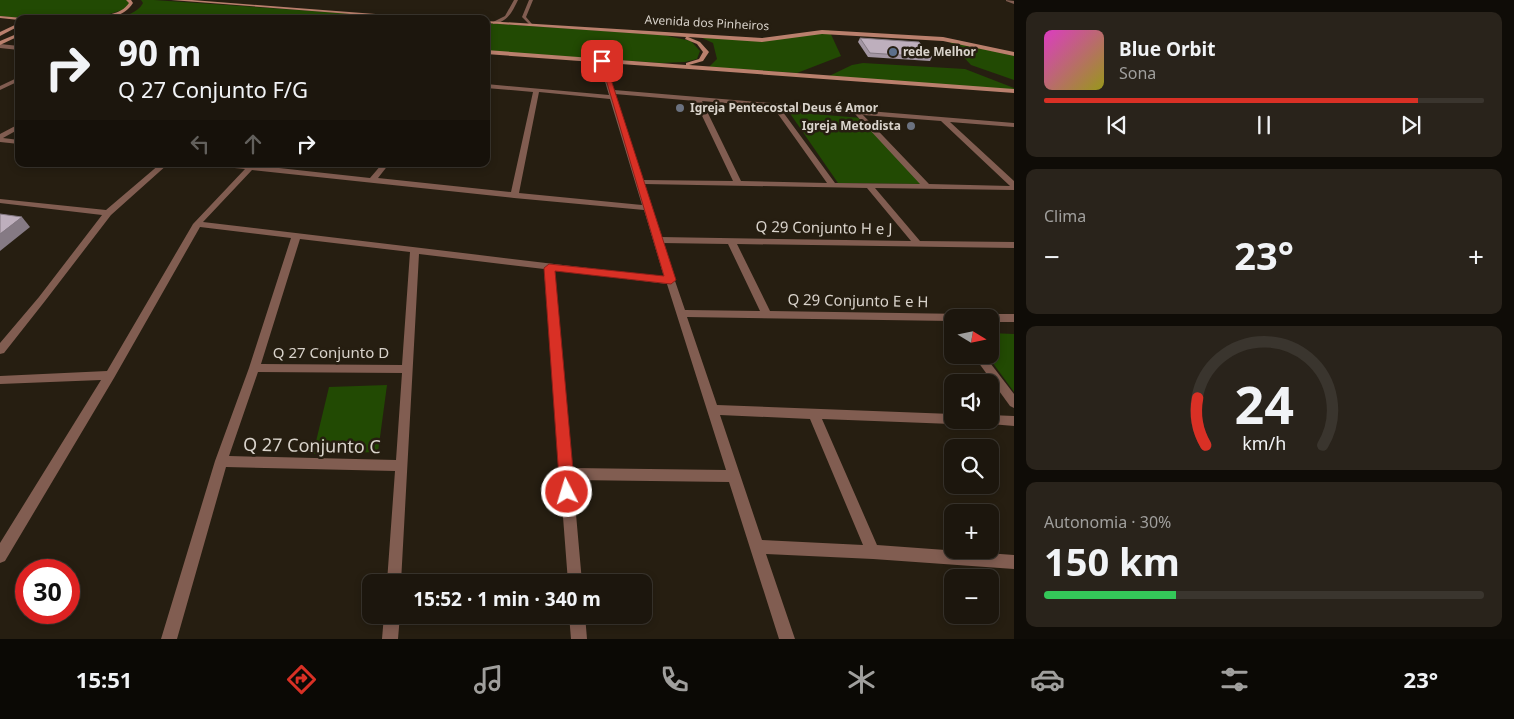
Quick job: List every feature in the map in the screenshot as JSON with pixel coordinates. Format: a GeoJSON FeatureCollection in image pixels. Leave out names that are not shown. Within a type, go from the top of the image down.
{"type":"FeatureCollection","features":[{"type":"Feature","properties":{"kind":"street"},"geometry":{"type":"LineString","coordinates":[[108,15],[123,11],[129,7],[131,3],[128,0]]}},
{"type":"Feature","properties":{"kind":"street"},"geometry":{"type":"LineString","coordinates":[[173,0],[383,15]]}},
{"type":"Feature","properties":{"kind":"street"},"geometry":{"type":"LineString","coordinates":[[495,23],[507,17],[516,0]]}},
{"type":"Feature","properties":{"kind":"street"},"geometry":{"type":"LineString","coordinates":[[530,24],[524,17],[531,0]]}},
{"type":"Feature","properties":{"kind":"street"},"geometry":{"type":"LineString","coordinates":[[1008,0],[1014,3]]}},
{"type":"Feature","properties":{"kind":"street"},"geometry":{"type":"LineString","coordinates":[[0,17],[15,18]]}},
{"type":"Feature","properties":{"kind":"street","name":"Avenida dos Pinheiros"},"geometry":{"type":"LineString","coordinates":[[490,22],[762,40],[808,32],[831,32],[943,39],[1014,54]]}},
{"type":"Feature","properties":{"kind":"street"},"geometry":{"type":"LineString","coordinates":[[0,34],[15,26]]}},
{"type":"Feature","properties":{"kind":"street"},"geometry":{"type":"LineString","coordinates":[[661,65],[689,64],[701,60],[706,52],[696,41],[664,34]]}},
{"type":"Feature","properties":{"kind":"street"},"geometry":{"type":"LineString","coordinates":[[0,45],[15,36]]}},
{"type":"Feature","properties":{"kind":"street"},"geometry":{"type":"LineString","coordinates":[[0,45],[15,47]]}},
{"type":"Feature","properties":{"kind":"street"},"geometry":{"type":"LineString","coordinates":[[490,52],[1013,92]]}},
{"type":"Feature","properties":{"kind":"street"},"geometry":{"type":"LineString","coordinates":[[602,61],[786,639]]}},
{"type":"Feature","properties":{"kind":"street"},"geometry":{"type":"LineString","coordinates":[[0,88],[15,81]]}},
{"type":"Feature","properties":{"kind":"street"},"geometry":{"type":"LineString","coordinates":[[490,86],[856,111],[1014,125]]}},
{"type":"Feature","properties":{"kind":"street"},"geometry":{"type":"LineString","coordinates":[[514,196],[536,90]]}},
{"type":"Feature","properties":{"kind":"street"},"geometry":{"type":"LineString","coordinates":[[698,100],[738,183]]}},
{"type":"Feature","properties":{"kind":"street"},"geometry":{"type":"LineString","coordinates":[[774,106],[833,185]]}},
{"type":"Feature","properties":{"kind":"street"},"geometry":{"type":"LineString","coordinates":[[856,111],[928,187]]}},
{"type":"Feature","properties":{"kind":"street"},"geometry":{"type":"LineString","coordinates":[[943,119],[1014,186]]}},
{"type":"Feature","properties":{"kind":"street"},"geometry":{"type":"LineString","coordinates":[[0,138],[15,129]]}},
{"type":"Feature","properties":{"kind":"street"},"geometry":{"type":"LineString","coordinates":[[0,138],[15,141]]}},
{"type":"Feature","properties":{"kind":"street"},"geometry":{"type":"LineString","coordinates":[[0,350],[108,213],[161,167]]}},
{"type":"Feature","properties":{"kind":"street"},"geometry":{"type":"LineString","coordinates":[[0,556],[110,375],[197,224],[251,167],[278,167],[514,196],[648,208]]}},
{"type":"Feature","properties":{"kind":"street"},"geometry":{"type":"LineString","coordinates":[[374,179],[384,167]]}},
{"type":"Feature","properties":{"kind":"street"},"geometry":{"type":"LineString","coordinates":[[641,182],[928,187],[1014,186]]}},
{"type":"Feature","properties":{"kind":"street"},"geometry":{"type":"LineString","coordinates":[[869,186],[917,244]]}},
{"type":"Feature","properties":{"kind":"street"},"geometry":{"type":"LineString","coordinates":[[0,201],[108,213]]}},
{"type":"Feature","properties":{"kind":"street"},"geometry":{"type":"LineString","coordinates":[[197,224],[549,268],[671,280]]}},
{"type":"Feature","properties":{"kind":"street"},"geometry":{"type":"LineString","coordinates":[[169,639],[221,461],[254,368],[296,237]]}},
{"type":"Feature","properties":{"kind":"street","name":"Q 29 Conjunto H e J"},"geometry":{"type":"LineString","coordinates":[[658,240],[1014,245]]}},
{"type":"Feature","properties":{"kind":"street"},"geometry":{"type":"LineString","coordinates":[[731,240],[766,314]]}},
{"type":"Feature","properties":{"kind":"street"},"geometry":{"type":"LineString","coordinates":[[394,574],[415,251]]}},
{"type":"Feature","properties":{"kind":"street"},"geometry":{"type":"LineString","coordinates":[[549,268],[574,574]]}},
{"type":"Feature","properties":{"kind":"street","name":"Q 29 Conjunto E e H"},"geometry":{"type":"LineString","coordinates":[[682,313],[944,319]]}},
{"type":"Feature","properties":{"kind":"street"},"geometry":{"type":"LineString","coordinates":[[999,318],[1014,318]]}},
{"type":"Feature","properties":{"kind":"street"},"geometry":{"type":"LineString","coordinates":[[985,364],[1014,403]]}},
{"type":"Feature","properties":{"kind":"street","name":"Q 27 Conjunto D"},"geometry":{"type":"LineString","coordinates":[[254,368],[408,369]]}},
{"type":"Feature","properties":{"kind":"street"},"geometry":{"type":"LineString","coordinates":[[0,380],[110,375]]}},
{"type":"Feature","properties":{"kind":"street"},"geometry":{"type":"LineString","coordinates":[[713,410],[944,419]]}},
{"type":"Feature","properties":{"kind":"street"},"geometry":{"type":"LineString","coordinates":[[814,414],[873,552]]}},
{"type":"Feature","properties":{"kind":"street"},"geometry":{"type":"LineString","coordinates":[[999,421],[1014,421]]}},
{"type":"Feature","properties":{"kind":"street","name":"Q 27 Conjunto C"},"geometry":{"type":"LineString","coordinates":[[221,461],[401,466]]}},
{"type":"Feature","properties":{"kind":"street"},"geometry":{"type":"LineString","coordinates":[[566,474],[734,476]]}},
{"type":"Feature","properties":{"kind":"street"},"geometry":{"type":"LineString","coordinates":[[757,547],[873,552],[1014,562]]}},
{"type":"Feature","properties":{"kind":"street"},"geometry":{"type":"LineString","coordinates":[[390,639],[391,624]]}},
{"type":"Feature","properties":{"kind":"street"},"geometry":{"type":"LineString","coordinates":[[578,624],[579,639]]}},
{"type":"Feature","properties":{"kind":"green space"},"geometry":{"type":"Polygon","coordinates":[[[0,0],[127,0],[130,3],[129,7],[106,15],[15,15],[15,17],[0,16],[0,0]]]}},
{"type":"Feature","properties":{"kind":"green space"},"geometry":{"type":"Polygon","coordinates":[[[141,0],[370,15],[127,15],[138,9],[143,3],[141,0]]]}},
{"type":"Feature","properties":{"kind":"green space"},"geometry":{"type":"Polygon","coordinates":[[[490,23],[663,35],[691,41],[700,51],[697,59],[685,62],[661,63],[490,51],[490,23]]]}},
{"type":"Feature","properties":{"kind":"green space"},"geometry":{"type":"Polygon","coordinates":[[[829,30],[841,56],[797,73],[709,67],[717,59],[713,43],[698,36],[758,41],[829,30]]]}},
{"type":"Feature","properties":{"kind":"green space"},"geometry":{"type":"Polygon","coordinates":[[[949,41],[1014,56],[1014,80],[971,65],[949,41]]]}},
{"type":"Feature","properties":{"kind":"green space"},"geometry":{"type":"Polygon","coordinates":[[[863,63],[965,69],[1014,88],[1014,90],[827,77],[852,65],[863,63]]]}},
{"type":"Feature","properties":{"kind":"green space"},"geometry":{"type":"Polygon","coordinates":[[[789,112],[862,118],[922,184],[838,183],[789,112]]]}},
{"type":"Feature","properties":{"kind":"green space"},"geometry":{"type":"Polygon","coordinates":[[[999,333],[1014,334],[1014,392],[994,364],[999,364],[999,333]]]}},
{"type":"Feature","properties":{"kind":"green space"},"geometry":{"type":"Polygon","coordinates":[[[387,385],[378,452],[313,454],[329,387],[387,385]]]}},
{"type":"Feature","properties":{"kind":"building","name":"rede Melhor"},"geometry":{"type":"Polygon","coordinates":[[[860,38],[919,42],[932,57],[870,53],[860,38]]]}},
{"type":"Feature","properties":{"kind":"building"},"geometry":{"type":"Polygon","coordinates":[[[0,214],[22,217],[0,234],[0,214]]]}},
{"type":"Feature","properties":{"kind":"place","name":"rede Melhor"},"geometry":{"type":"Point","coordinates":[893,52]}},
{"type":"Feature","properties":{"kind":"place","name":"Igreja Pentecostal Deus é Amor"},"geometry":{"type":"Point","coordinates":[680,108]}},
{"type":"Feature","properties":{"kind":"place","name":"Igreja Metodista"},"geometry":{"type":"Point","coordinates":[911,126]}},
{"type":"Feature","properties":{"kind":"route"},"geometry":{"type":"LineString","coordinates":[[567,492],[549,268],[671,280],[602,61]]}}]}
